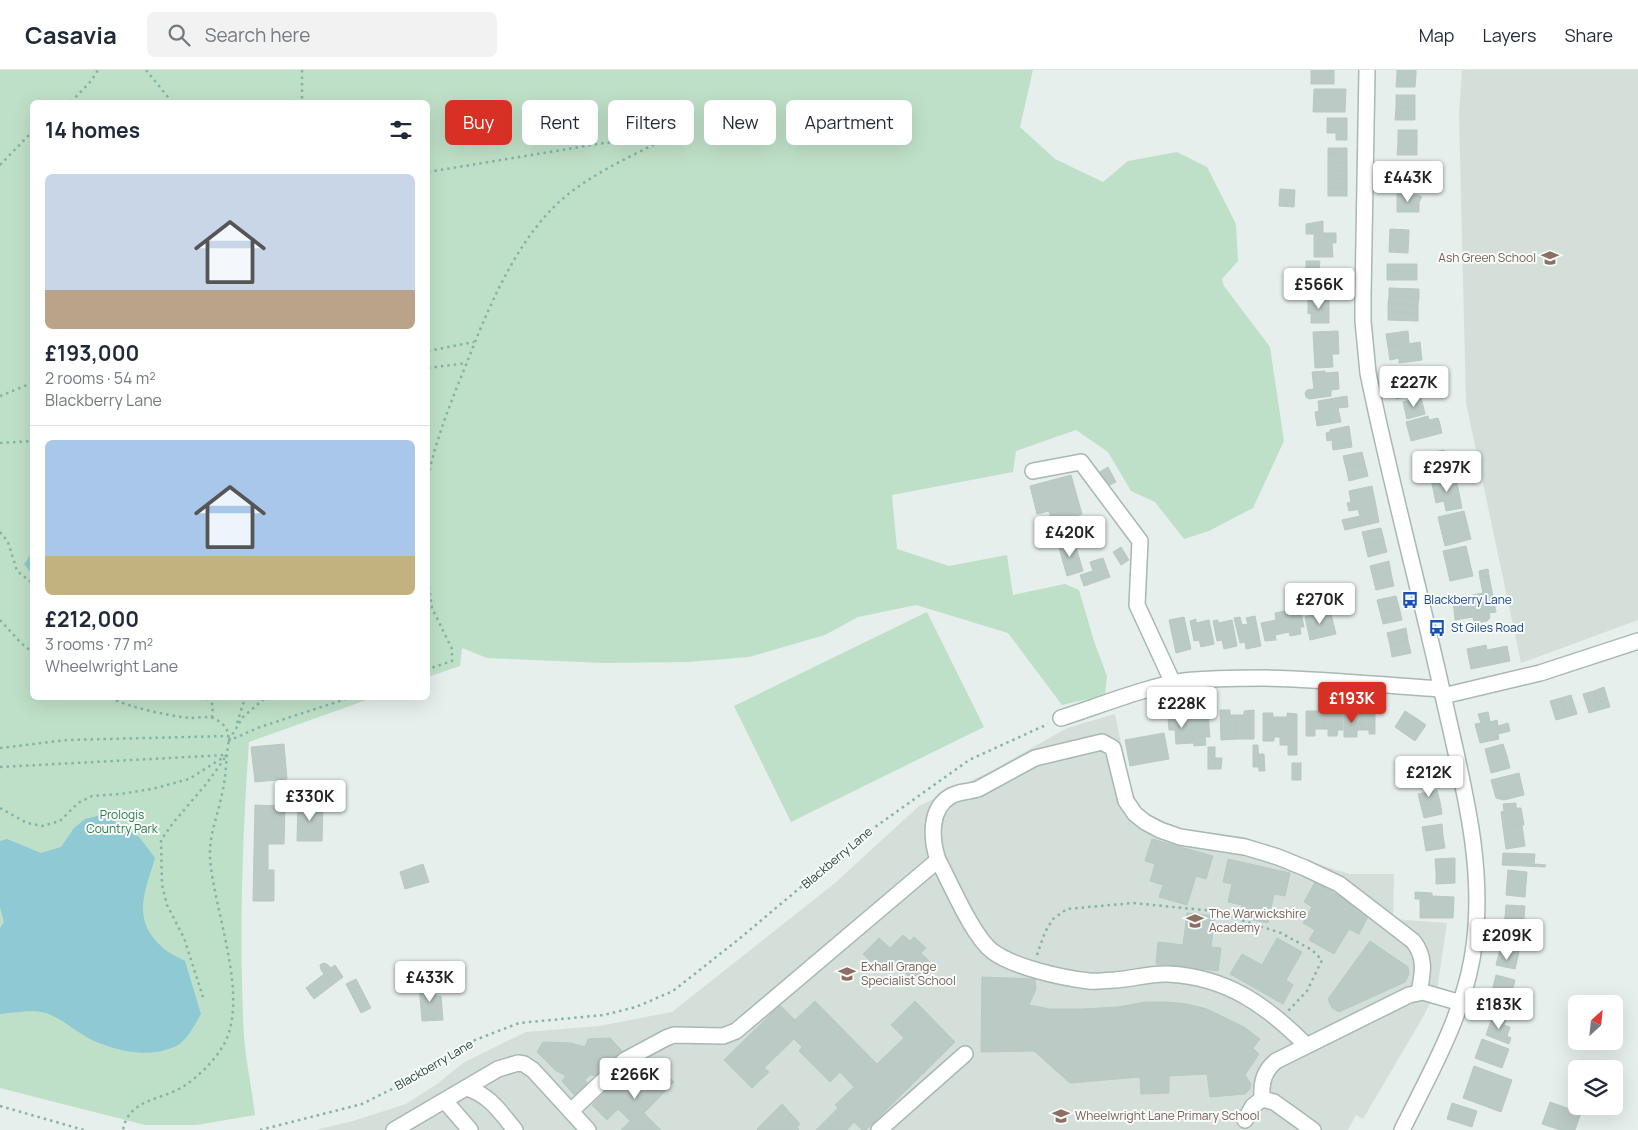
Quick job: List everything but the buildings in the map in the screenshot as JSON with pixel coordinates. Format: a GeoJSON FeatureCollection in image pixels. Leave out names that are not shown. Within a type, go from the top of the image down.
{"type":"FeatureCollection","features":[{"type":"Feature","properties":{"kind":"street"},"geometry":{"type":"LineString","coordinates":[[1367,70],[1363,296],[1365,348],[1375,406],[1467,799],[1476,862],[1475,939],[1469,975],[1461,1003],[1441,1051],[1402,1130]]}},
{"type":"Feature","properties":{"kind":"street"},"geometry":{"type":"LineString","coordinates":[[1033,471],[1081,462],[1140,541],[1137,605],[1174,683]]}},
{"type":"Feature","properties":{"kind":"street"},"geometry":{"type":"LineString","coordinates":[[1061,718],[1174,683],[1226,678],[1279,678],[1361,682],[1442,692],[1540,673],[1638,641]]}},
{"type":"Feature","properties":{"kind":"street"},"geometry":{"type":"LineString","coordinates":[[1306,1045],[1282,1021],[1261,1006],[1238,992],[1214,982],[1188,976],[1155,974],[1118,980],[1090,981],[1033,969],[1006,960],[991,950],[978,935],[938,860],[933,846],[933,822],[943,804],[949,797],[957,793],[978,789],[1035,758],[1102,742],[1112,748],[1126,801],[1134,814],[1145,822],[1180,837],[1245,847],[1278,857],[1339,884],[1362,900],[1419,948],[1423,964],[1419,992]]}},
{"type":"Feature","properties":{"kind":"street"},"geometry":{"type":"LineString","coordinates":[[571,1111],[626,1060],[666,1038],[674,1035],[723,1036],[736,1031],[938,860]]}},
{"type":"Feature","properties":{"kind":"street"},"geometry":{"type":"LineString","coordinates":[[1262,1099],[1262,1081],[1270,1066],[1306,1045],[1419,992],[1461,1003]]}},
{"type":"Feature","properties":{"kind":"street"},"geometry":{"type":"LineString","coordinates":[[879,1130],[965,1054]]}},
{"type":"Feature","properties":{"kind":"street"},"geometry":{"type":"LineString","coordinates":[[394,1130],[416,1126],[445,1101],[498,1069],[512,1064],[524,1064],[533,1070],[588,1130]]}},
{"type":"Feature","properties":{"kind":"street"},"geometry":{"type":"LineString","coordinates":[[466,1088],[488,1098],[516,1130]]}},
{"type":"Feature","properties":{"kind":"street"},"geometry":{"type":"LineString","coordinates":[[1245,1120],[1253,1106],[1262,1099]]}},
{"type":"Feature","properties":{"kind":"street"},"geometry":{"type":"LineString","coordinates":[[1262,1099],[1274,1102],[1313,1130]]}},
{"type":"Feature","properties":{"kind":"street"},"geometry":{"type":"LineString","coordinates":[[445,1101],[470,1130]]}},
{"type":"Feature","properties":{"kind":"path"},"geometry":{"type":"LineString","coordinates":[[72,100],[91,81],[98,70]]}},
{"type":"Feature","properties":{"kind":"path"},"geometry":{"type":"LineString","coordinates":[[146,70],[170,100]]}},
{"type":"Feature","properties":{"kind":"path"},"geometry":{"type":"LineString","coordinates":[[302,70],[302,100]]}},
{"type":"Feature","properties":{"kind":"path"},"geometry":{"type":"LineString","coordinates":[[0,165],[30,134]]}},
{"type":"Feature","properties":{"kind":"path"},"geometry":{"type":"LineString","coordinates":[[430,172],[604,143],[635,141],[656,137],[657,143],[616,163],[581,185],[549,212],[523,247],[509,269],[474,342],[434,448],[430,467]]}},
{"type":"Feature","properties":{"kind":"path"},"geometry":{"type":"LineString","coordinates":[[430,351],[474,342]]}},
{"type":"Feature","properties":{"kind":"path"},"geometry":{"type":"LineString","coordinates":[[430,368],[467,363]]}},
{"type":"Feature","properties":{"kind":"path"},"geometry":{"type":"LineString","coordinates":[[0,396],[30,384]]}},
{"type":"Feature","properties":{"kind":"path"},"geometry":{"type":"LineString","coordinates":[[0,443],[30,441]]}},
{"type":"Feature","properties":{"kind":"path"},"geometry":{"type":"LineString","coordinates":[[0,532],[8,542],[17,571],[30,581]]}},
{"type":"Feature","properties":{"kind":"path"},"geometry":{"type":"LineString","coordinates":[[430,594],[432,608],[452,649],[452,661],[430,668]]}},
{"type":"Feature","properties":{"kind":"path"},"geometry":{"type":"LineString","coordinates":[[0,620],[21,644],[30,651]]}},
{"type":"Feature","properties":{"kind":"path"},"geometry":{"type":"LineString","coordinates":[[116,700],[148,710],[190,718],[212,718],[220,722],[227,730],[227,755],[221,799],[213,829],[210,854],[212,882],[228,946],[233,1008],[228,1038],[206,1068],[184,1086],[130,1111],[123,1130]]}},
{"type":"Feature","properties":{"kind":"path"},"geometry":{"type":"LineString","coordinates":[[209,700],[213,705],[212,718]]}},
{"type":"Feature","properties":{"kind":"path"},"geometry":{"type":"LineString","coordinates":[[236,727],[244,700]]}},
{"type":"Feature","properties":{"kind":"path"},"geometry":{"type":"LineString","coordinates":[[228,741],[243,717],[263,700]]}},
{"type":"Feature","properties":{"kind":"path"},"geometry":{"type":"LineString","coordinates":[[228,741],[260,727],[342,700]]}},
{"type":"Feature","properties":{"kind":"path","name":"Blackberry Lane"},"geometry":{"type":"LineString","coordinates":[[260,1130],[362,1104],[424,1072],[470,1042],[519,1023],[604,1015],[636,1007],[673,991],[857,840],[969,760],[1061,718]]}},
{"type":"Feature","properties":{"kind":"path"},"geometry":{"type":"LineString","coordinates":[[0,748],[67,740],[228,736]]}},
{"type":"Feature","properties":{"kind":"path"},"geometry":{"type":"LineString","coordinates":[[0,767],[227,755]]}},
{"type":"Feature","properties":{"kind":"path"},"geometry":{"type":"LineString","coordinates":[[0,808],[27,823],[42,826],[60,821],[78,803],[92,796],[152,789],[189,780],[227,755]]}},
{"type":"Feature","properties":{"kind":"path"},"geometry":{"type":"LineString","coordinates":[[203,997],[184,938],[168,905],[162,885],[161,840],[173,823],[202,790],[227,755]]}},
{"type":"Feature","properties":{"kind":"path"},"geometry":{"type":"LineString","coordinates":[[1033,969],[1044,932],[1053,919],[1066,909],[1133,903],[1214,911],[1281,933],[1312,950],[1322,960],[1307,990],[1287,1012],[1282,1021]]}},
{"type":"Feature","properties":{"kind":"path"},"geometry":{"type":"LineString","coordinates":[[0,1106],[84,1130]]}},
{"type":"Feature","properties":{"kind":"shaded area","name":"Ash Green School"},"geometry":{"type":"Polygon","coordinates":[[[1462,70],[1638,70],[1638,620],[1521,663],[1466,403],[1459,114],[1462,70]]]}},
{"type":"Feature","properties":{"kind":"shaded area"},"geometry":{"type":"Polygon","coordinates":[[[1115,714],[1131,790],[1144,813],[1183,829],[1245,837],[1350,874],[1394,874],[1393,919],[1447,923],[1437,990],[1363,1119],[1356,1115],[1348,1130],[315,1130],[353,1121],[406,1104],[437,1084],[463,1063],[526,1032],[599,1026],[672,1012],[835,883],[919,806],[993,770],[1067,728],[1115,714]]]}},
{"type":"Feature","properties":{"kind":"green space","name":"Prologis Country Park"},"geometry":{"type":"Polygon","coordinates":[[[0,70],[1033,70],[1020,127],[1055,159],[1103,182],[1128,161],[1177,152],[1207,167],[1236,224],[1238,261],[1222,279],[1224,286],[1270,347],[1284,441],[1253,508],[1209,531],[1184,539],[1155,502],[1131,491],[1108,452],[1076,430],[1016,451],[1013,472],[892,495],[897,549],[949,566],[1007,555],[1013,595],[1065,584],[1079,590],[1094,641],[1107,676],[1105,695],[1062,705],[1008,633],[916,605],[858,617],[825,635],[749,657],[688,662],[606,663],[487,658],[462,648],[460,666],[430,676],[430,100],[30,100],[30,700],[366,700],[249,742],[243,852],[242,962],[244,1036],[255,1115],[197,1125],[145,1125],[0,1088],[0,70]]]}},
{"type":"Feature","properties":{"kind":"green space"},"geometry":{"type":"Polygon","coordinates":[[[927,612],[984,727],[791,822],[734,706],[927,612]]]}},
{"type":"Feature","properties":{"kind":"water"},"geometry":{"type":"Polygon","coordinates":[[[30,556],[30,572],[24,564],[30,556]]]}},
{"type":"Feature","properties":{"kind":"water"},"geometry":{"type":"Polygon","coordinates":[[[101,815],[118,823],[140,838],[155,858],[143,905],[146,926],[152,937],[162,947],[185,961],[201,1014],[185,1039],[178,1045],[157,1052],[124,1051],[113,1048],[92,1040],[46,1013],[36,1011],[0,1014],[0,928],[4,922],[0,907],[0,841],[7,839],[41,853],[61,847],[74,828],[85,819],[101,815]]]}},
{"type":"Feature","properties":{"kind":"place","name":"Ash Green School"},"geometry":{"type":"Point","coordinates":[1550,258]}},
{"type":"Feature","properties":{"kind":"place","name":"Blackberry Lane"},"geometry":{"type":"Point","coordinates":[1410,600]}},
{"type":"Feature","properties":{"kind":"place","name":"St Giles Road"},"geometry":{"type":"Point","coordinates":[1437,628]}},
{"type":"Feature","properties":{"kind":"place","name":"The Warwickshire Academy"},"geometry":{"type":"Point","coordinates":[1195,921]}},
{"type":"Feature","properties":{"kind":"place","name":"Exhall Grange Specialist School"},"geometry":{"type":"Point","coordinates":[847,974]}},
{"type":"Feature","properties":{"kind":"place","name":"Wheelwright Lane Primary School"},"geometry":{"type":"Point","coordinates":[1061,1116]}}]}
